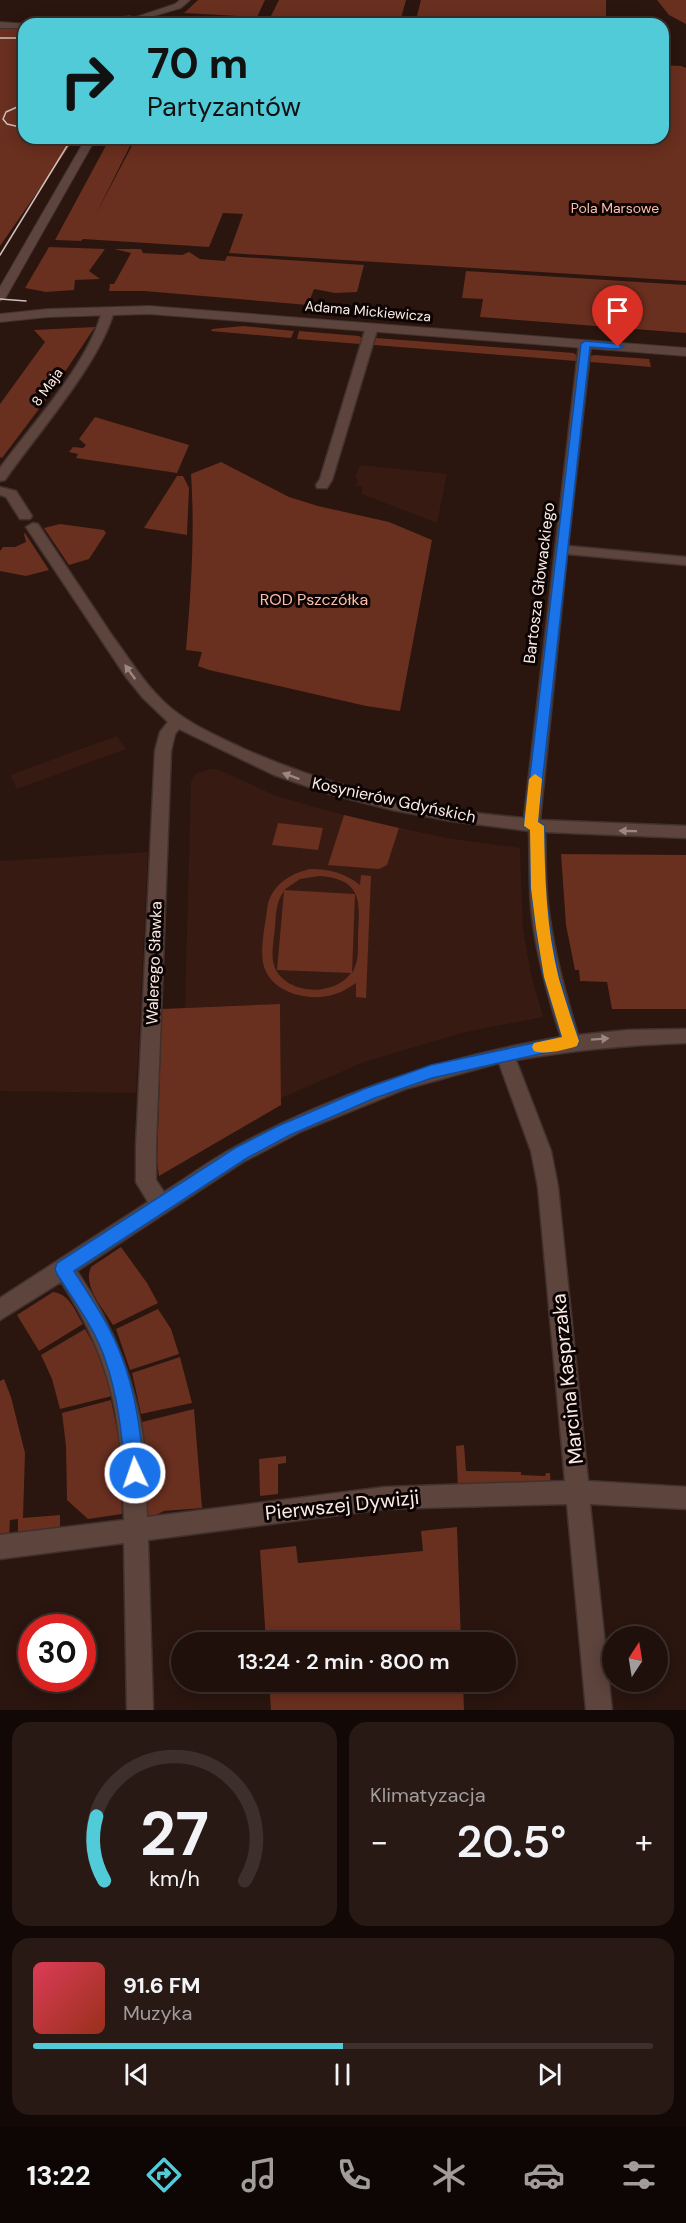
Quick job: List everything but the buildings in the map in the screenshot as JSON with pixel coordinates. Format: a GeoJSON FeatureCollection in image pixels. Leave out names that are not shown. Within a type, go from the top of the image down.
{"type":"FeatureCollection","features":[{"type":"Feature","properties":{"kind":"main road"},"geometry":{"type":"LineString","coordinates":[[138,18],[182,3]]}},
{"type":"Feature","properties":{"kind":"main road"},"geometry":{"type":"LineString","coordinates":[[167,18],[182,3]]}},
{"type":"Feature","properties":{"kind":"main road"},"geometry":{"type":"LineString","coordinates":[[0,25],[18,25]]}},
{"type":"Feature","properties":{"kind":"main road"},"geometry":{"type":"LineString","coordinates":[[0,297],[89,144]]}},
{"type":"Feature","properties":{"kind":"main road","name":"Adama Mickiewicza"},"geometry":{"type":"LineString","coordinates":[[0,318],[48,313],[178,311],[686,352]]}},
{"type":"Feature","properties":{"kind":"main road","name":"Adama Mickiewicza"},"geometry":{"type":"LineString","coordinates":[[0,312],[48,313]]}},
{"type":"Feature","properties":{"kind":"street","name":"8 Maja"},"geometry":{"type":"LineString","coordinates":[[0,477],[82,363],[107,322],[108,311]]}},
{"type":"Feature","properties":{"kind":"street"},"geometry":{"type":"LineString","coordinates":[[322,485],[326,480],[372,327]]}},
{"type":"Feature","properties":{"kind":"street","name":"Bartosza Głowackiego"},"geometry":{"type":"LineString","coordinates":[[571,1041],[551,977],[538,888],[534,826],[561,549],[585,344]]}},
{"type":"Feature","properties":{"kind":"street","name":"Kosynierów Gdyńskich"},"geometry":{"type":"LineString","coordinates":[[0,491],[11,494],[133,676],[166,712],[178,722],[254,761],[309,782],[404,806],[534,826],[594,831],[686,832]]}},
{"type":"Feature","properties":{"kind":"street"},"geometry":{"type":"LineString","coordinates":[[561,549],[686,561]]}},
{"type":"Feature","properties":{"kind":"street","name":"Walerego Sławka"},"geometry":{"type":"LineString","coordinates":[[160,1205],[146,1182],[146,1146],[163,751],[169,729],[178,722]]}},
{"type":"Feature","properties":{"kind":"street"},"geometry":{"type":"LineString","coordinates":[[0,1310],[241,1153],[311,1119],[431,1072],[505,1054],[571,1041],[686,1036]]}},
{"type":"Feature","properties":{"kind":"street","name":"Marcina Kasprzaka"},"geometry":{"type":"LineString","coordinates":[[505,1054],[541,1151],[548,1187],[599,1710]]}},
{"type":"Feature","properties":{"kind":"street"},"geometry":{"type":"LineString","coordinates":[[63,1269],[99,1327],[114,1358],[130,1420],[134,1454],[140,1710]]}},
{"type":"Feature","properties":{"kind":"street","name":"Pierwszej Dywizji"},"geometry":{"type":"LineString","coordinates":[[0,1546],[385,1498],[578,1492],[686,1498]]}},
{"type":"Feature","properties":{"kind":"shaded area"},"geometry":{"type":"Polygon","coordinates":[[[360,465],[447,474],[437,523],[362,494],[362,486],[356,486],[358,479],[355,477],[360,465]]]}},
{"type":"Feature","properties":{"kind":"shaded area"},"geometry":{"type":"Polygon","coordinates":[[[117,736],[126,749],[17,789],[10,775],[117,736]]]}},
{"type":"Feature","properties":{"kind":"shaded area"},"geometry":{"type":"Polygon","coordinates":[[[217,769],[279,797],[363,820],[447,838],[520,848],[523,929],[531,975],[543,1017],[465,1032],[364,1062],[281,1098],[280,1004],[185,1008],[191,782],[195,774],[217,769]]]}},
{"type":"Feature","properties":{"kind":"shaded area"},"geometry":{"type":"Polygon","coordinates":[[[148,852],[136,1093],[0,1091],[0,861],[148,852]]]}},
{"type":"Feature","properties":{"kind":"green space"},"geometry":{"type":"Polygon","coordinates":[[[198,0],[265,0],[257,17],[184,13],[198,0]]]}},
{"type":"Feature","properties":{"kind":"green space"},"geometry":{"type":"Polygon","coordinates":[[[279,0],[406,0],[401,18],[271,16],[279,0]]]}},
{"type":"Feature","properties":{"kind":"green space"},"geometry":{"type":"Polygon","coordinates":[[[421,0],[606,0],[606,18],[416,18],[421,0]]]}},
{"type":"Feature","properties":{"kind":"green space"},"geometry":{"type":"Polygon","coordinates":[[[657,0],[686,0],[686,24],[669,15],[657,0]]]}},
{"type":"Feature","properties":{"kind":"green space"},"geometry":{"type":"Polygon","coordinates":[[[18,28],[18,144],[71,144],[0,246],[0,29],[18,28]]]}},
{"type":"Feature","properties":{"kind":"green space","name":"Pola Marsowe"},"geometry":{"type":"Polygon","coordinates":[[[669,65],[686,68],[686,281],[229,253],[243,214],[223,213],[209,247],[83,239],[81,241],[55,240],[107,144],[131,144],[96,214],[133,144],[669,144],[669,65]]]}},
{"type":"Feature","properties":{"kind":"green space"},"geometry":{"type":"Polygon","coordinates":[[[49,247],[105,249],[89,271],[100,279],[75,280],[74,290],[46,292],[25,288],[49,247]]]}},
{"type":"Feature","properties":{"kind":"green space"},"geometry":{"type":"Polygon","coordinates":[[[114,249],[141,249],[143,253],[182,255],[189,252],[200,259],[225,261],[227,256],[364,265],[357,292],[335,293],[314,289],[308,305],[144,291],[109,291],[110,284],[114,284],[131,253],[114,249]]]}},
{"type":"Feature","properties":{"kind":"green space"},"geometry":{"type":"Polygon","coordinates":[[[466,271],[686,285],[686,333],[480,317],[483,299],[462,298],[466,271]]]}},
{"type":"Feature","properties":{"kind":"green space"},"geometry":{"type":"Polygon","coordinates":[[[243,326],[294,331],[291,338],[211,331],[212,329],[243,326]]]}},
{"type":"Feature","properties":{"kind":"green space"},"geometry":{"type":"Polygon","coordinates":[[[95,327],[48,397],[2,458],[0,457],[0,404],[45,342],[34,330],[95,327]]]}},
{"type":"Feature","properties":{"kind":"green space"},"geometry":{"type":"Polygon","coordinates":[[[299,331],[362,338],[360,344],[297,339],[299,331]]]}},
{"type":"Feature","properties":{"kind":"green space"},"geometry":{"type":"Polygon","coordinates":[[[376,338],[574,353],[576,361],[374,345],[376,338]]]}},
{"type":"Feature","properties":{"kind":"green space"},"geometry":{"type":"Polygon","coordinates":[[[591,356],[649,359],[651,367],[590,362],[591,356]]]}},
{"type":"Feature","properties":{"kind":"green space"},"geometry":{"type":"Polygon","coordinates":[[[95,417],[189,445],[177,473],[76,458],[78,454],[69,452],[73,447],[83,448],[86,445],[79,439],[95,417]]]}},
{"type":"Feature","properties":{"kind":"green space","name":"ROD Pszczółka"},"geometry":{"type":"Polygon","coordinates":[[[221,462],[289,497],[389,522],[432,540],[400,711],[366,706],[209,670],[198,666],[202,652],[186,650],[192,562],[191,474],[221,462]]]}},
{"type":"Feature","properties":{"kind":"green space"},"geometry":{"type":"Polygon","coordinates":[[[177,476],[183,476],[189,488],[187,535],[144,528],[177,476]]]}},
{"type":"Feature","properties":{"kind":"green space"},"geometry":{"type":"Polygon","coordinates":[[[60,524],[104,530],[106,533],[89,559],[69,565],[44,528],[60,524]]]}},
{"type":"Feature","properties":{"kind":"green space"},"geometry":{"type":"Polygon","coordinates":[[[25,533],[49,570],[26,576],[0,571],[0,551],[3,547],[15,547],[26,542],[25,533]]]}},
{"type":"Feature","properties":{"kind":"green space"},"geometry":{"type":"Polygon","coordinates":[[[344,815],[399,828],[387,865],[379,869],[328,865],[344,815]]]}},
{"type":"Feature","properties":{"kind":"green space"},"geometry":{"type":"Polygon","coordinates":[[[278,823],[323,828],[318,850],[272,845],[278,823]]]}},
{"type":"Feature","properties":{"kind":"green space"},"geometry":{"type":"Polygon","coordinates":[[[561,854],[686,855],[686,1009],[612,1009],[607,982],[580,981],[579,970],[575,970],[566,925],[561,854]]]}},
{"type":"Feature","properties":{"kind":"green space"},"geometry":{"type":"Polygon","coordinates":[[[310,869],[331,871],[349,877],[360,885],[361,875],[371,876],[366,998],[356,997],[356,983],[332,995],[301,996],[281,988],[267,973],[263,963],[262,949],[268,903],[284,880],[310,869]],[[319,876],[300,879],[284,890],[355,894],[352,973],[358,951],[359,913],[356,894],[344,882],[319,876]],[[284,891],[279,899],[276,913],[273,953],[275,968],[281,977],[290,984],[312,990],[334,986],[344,981],[351,973],[277,970],[284,891]]]}},
{"type":"Feature","properties":{"kind":"green space"},"geometry":{"type":"Polygon","coordinates":[[[280,1004],[281,1105],[159,1176],[157,1162],[162,1009],[280,1004]]]}},
{"type":"Feature","properties":{"kind":"green space"},"geometry":{"type":"Polygon","coordinates":[[[121,1247],[147,1283],[158,1303],[113,1325],[95,1297],[89,1282],[89,1274],[91,1267],[121,1247]]]}},
{"type":"Feature","properties":{"kind":"green space"},"geometry":{"type":"Polygon","coordinates":[[[53,1292],[59,1293],[68,1300],[83,1324],[39,1351],[17,1315],[53,1292]]]}},
{"type":"Feature","properties":{"kind":"green space"},"geometry":{"type":"Polygon","coordinates":[[[158,1309],[171,1329],[179,1354],[130,1370],[116,1329],[158,1309]]]}},
{"type":"Feature","properties":{"kind":"green space"},"geometry":{"type":"Polygon","coordinates":[[[85,1329],[102,1359],[112,1396],[60,1409],[52,1379],[41,1355],[85,1329]]]}},
{"type":"Feature","properties":{"kind":"green space"},"geometry":{"type":"Polygon","coordinates":[[[180,1357],[192,1403],[141,1414],[132,1373],[180,1357]]]}},
{"type":"Feature","properties":{"kind":"green space"},"geometry":{"type":"Polygon","coordinates":[[[4,1379],[11,1397],[25,1453],[23,1518],[60,1515],[60,1531],[18,1536],[18,1519],[10,1520],[9,1537],[0,1538],[0,1381],[4,1379]]]}},
{"type":"Feature","properties":{"kind":"green space"},"geometry":{"type":"Polygon","coordinates":[[[111,1400],[119,1439],[122,1514],[88,1519],[67,1500],[66,1446],[62,1413],[111,1400]]]}},
{"type":"Feature","properties":{"kind":"green space"},"geometry":{"type":"Polygon","coordinates":[[[194,1409],[202,1508],[164,1511],[148,1519],[142,1422],[194,1409]]]}},
{"type":"Feature","properties":{"kind":"green space"},"geometry":{"type":"Polygon","coordinates":[[[464,1445],[466,1471],[521,1472],[521,1475],[545,1476],[546,1473],[550,1473],[551,1489],[458,1489],[456,1446],[464,1445]]]}},
{"type":"Feature","properties":{"kind":"green space"},"geometry":{"type":"Polygon","coordinates":[[[286,1456],[286,1463],[278,1464],[278,1494],[260,1496],[259,1459],[286,1456]]]}},
{"type":"Feature","properties":{"kind":"green space"},"geometry":{"type":"Polygon","coordinates":[[[457,1527],[461,1632],[265,1632],[260,1550],[296,1546],[298,1563],[423,1551],[421,1531],[457,1527]]]}},
{"type":"Feature","properties":{"kind":"green space"},"geometry":{"type":"Polygon","coordinates":[[[270,1692],[463,1692],[464,1710],[271,1710],[270,1692]]]}},
{"type":"Feature","properties":{"kind":"tram line"},"geometry":{"type":"LineString","coordinates":[[0,38],[18,38]]}},
{"type":"Feature","properties":{"kind":"tram line"},"geometry":{"type":"LineString","coordinates":[[18,107],[6,112],[3,119],[7,124],[18,127]]}},
{"type":"Feature","properties":{"kind":"tram line"},"geometry":{"type":"LineString","coordinates":[[0,255],[68,144]]}},
{"type":"Feature","properties":{"kind":"tram line"},"geometry":{"type":"LineString","coordinates":[[0,299],[26,301]]}},
{"type":"Feature","properties":{"kind":"slow traffic"},"geometry":{"type":"LineString","coordinates":[[535,779],[531,826],[537,826],[538,888],[543,928],[551,977],[571,1041],[539,1047]]}},
{"type":"Feature","properties":{"kind":"route"},"geometry":{"type":"LineString","coordinates":[[135,1473],[130,1420],[114,1358],[99,1327],[63,1269],[241,1153],[284,1131],[370,1094],[431,1072],[571,1041],[551,977],[538,888],[537,826],[531,826],[531,816],[585,344],[618,347]]}}]}
